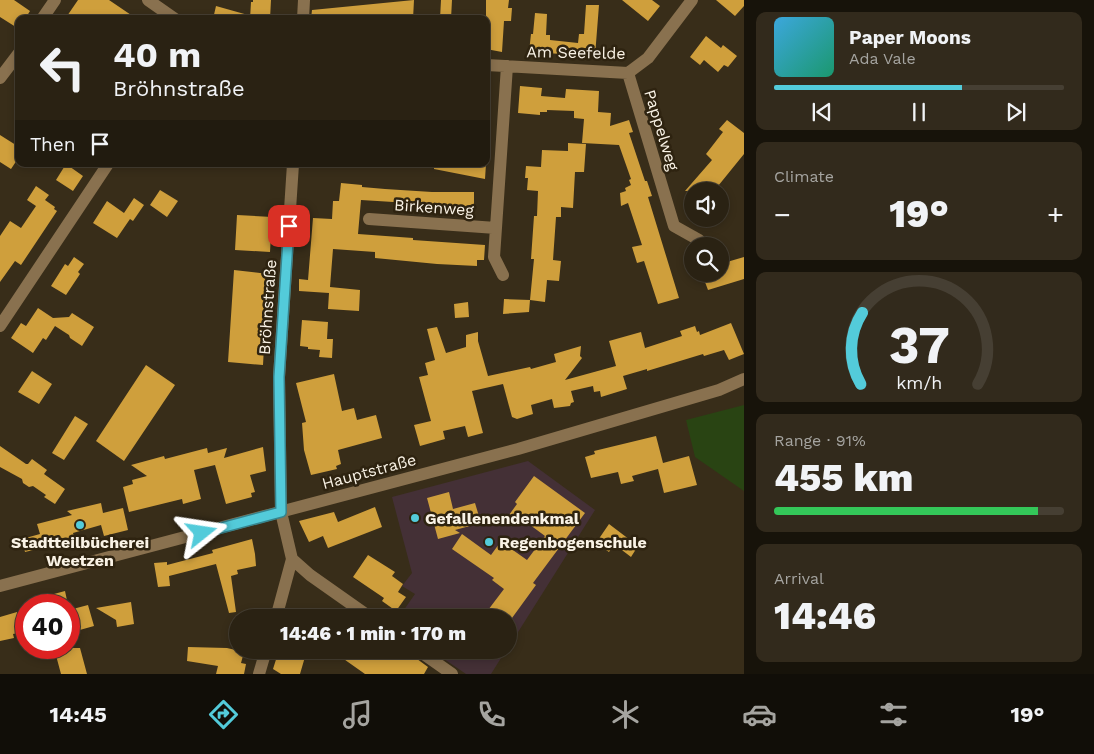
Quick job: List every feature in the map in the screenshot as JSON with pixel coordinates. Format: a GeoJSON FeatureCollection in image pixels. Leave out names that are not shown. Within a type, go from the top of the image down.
{"type":"FeatureCollection","features":[{"type":"Feature","properties":{"kind":"street"},"geometry":{"type":"LineString","coordinates":[[45,15],[54,0]]}},
{"type":"Feature","properties":{"kind":"street"},"geometry":{"type":"LineString","coordinates":[[148,0],[169,15]]}},
{"type":"Feature","properties":{"kind":"street"},"geometry":{"type":"LineString","coordinates":[[303,15],[304,0]]}},
{"type":"Feature","properties":{"kind":"street","name":"Am Seefelde"},"geometry":{"type":"LineString","coordinates":[[490,65],[628,73],[648,58],[692,0]]}},
{"type":"Feature","properties":{"kind":"street"},"geometry":{"type":"LineString","coordinates":[[0,78],[15,59]]}},
{"type":"Feature","properties":{"kind":"street"},"geometry":{"type":"LineString","coordinates":[[503,275],[494,257],[507,66]]}},
{"type":"Feature","properties":{"kind":"street","name":"Pappelweg"},"geometry":{"type":"LineString","coordinates":[[628,73],[674,226],[694,237]]}},
{"type":"Feature","properties":{"kind":"street"},"geometry":{"type":"LineString","coordinates":[[0,326],[106,167]]}},
{"type":"Feature","properties":{"kind":"street","name":"Bröhnstraße"},"geometry":{"type":"LineString","coordinates":[[292,559],[281,512],[279,377],[293,167]]}},
{"type":"Feature","properties":{"kind":"street","name":"Birkenweg"},"geometry":{"type":"LineString","coordinates":[[369,219],[496,228]]}},
{"type":"Feature","properties":{"kind":"street","name":"Hauptstraße"},"geometry":{"type":"LineString","coordinates":[[0,586],[518,448],[726,388],[744,379]]}},
{"type":"Feature","properties":{"kind":"street"},"geometry":{"type":"LineString","coordinates":[[278,609],[292,559],[310,575],[358,609]]}},
{"type":"Feature","properties":{"kind":"street"},"geometry":{"type":"LineString","coordinates":[[259,674],[263,659]]}},
{"type":"Feature","properties":{"kind":"street"},"geometry":{"type":"LineString","coordinates":[[431,659],[452,674]]}},
{"type":"Feature","properties":{"kind":"shaded area","name":"Regenbogenschule"},"geometry":{"type":"Polygon","coordinates":[[[528,461],[595,510],[517,634],[517,609],[405,609],[415,594],[402,586],[412,573],[392,497],[528,461]]]}},
{"type":"Feature","properties":{"kind":"shaded area"},"geometry":{"type":"Polygon","coordinates":[[[444,659],[500,659],[491,674],[466,674],[444,659]]]}},
{"type":"Feature","properties":{"kind":"green space"},"geometry":{"type":"Polygon","coordinates":[[[744,405],[744,491],[695,457],[686,420],[744,405]]]}},
{"type":"Feature","properties":{"kind":"building"},"geometry":{"type":"Polygon","coordinates":[[[0,0],[14,0],[30,11],[28,15],[15,15],[15,26],[0,17],[0,0]]]}},
{"type":"Feature","properties":{"kind":"building"},"geometry":{"type":"Polygon","coordinates":[[[78,0],[109,0],[131,15],[68,15],[78,0]]]}},
{"type":"Feature","properties":{"kind":"building"},"geometry":{"type":"Polygon","coordinates":[[[253,0],[271,0],[270,15],[250,15],[251,2],[253,0]]]}},
{"type":"Feature","properties":{"kind":"building"},"geometry":{"type":"Polygon","coordinates":[[[414,0],[413,15],[311,15],[312,10],[414,0]]]}},
{"type":"Feature","properties":{"kind":"building"},"geometry":{"type":"Polygon","coordinates":[[[441,0],[452,0],[451,15],[440,15],[441,0]]]}},
{"type":"Feature","properties":{"kind":"building"},"geometry":{"type":"Polygon","coordinates":[[[486,0],[509,0],[508,8],[512,8],[511,21],[504,21],[502,52],[490,50],[490,15],[486,15],[486,0]]]}},
{"type":"Feature","properties":{"kind":"building"},"geometry":{"type":"Polygon","coordinates":[[[622,0],[652,0],[660,6],[648,21],[622,0]]]}},
{"type":"Feature","properties":{"kind":"building"},"geometry":{"type":"Polygon","coordinates":[[[716,0],[744,0],[744,6],[735,16],[716,0]]]}},
{"type":"Feature","properties":{"kind":"building"},"geometry":{"type":"Polygon","coordinates":[[[586,5],[599,5],[595,56],[529,52],[535,13],[547,14],[546,35],[550,35],[550,40],[578,43],[579,34],[584,34],[586,5]]]}},
{"type":"Feature","properties":{"kind":"building"},"geometry":{"type":"Polygon","coordinates":[[[216,6],[248,15],[214,15],[216,6]]]}},
{"type":"Feature","properties":{"kind":"building"},"geometry":{"type":"Polygon","coordinates":[[[706,36],[721,48],[723,45],[737,56],[728,67],[724,65],[718,72],[704,60],[700,65],[690,57],[706,36]]]}},
{"type":"Feature","properties":{"kind":"building"},"geometry":{"type":"Polygon","coordinates":[[[520,86],[542,88],[541,96],[565,98],[566,89],[599,91],[598,112],[611,113],[610,126],[629,120],[633,132],[629,133],[652,196],[648,197],[679,298],[658,304],[644,261],[637,263],[632,247],[642,245],[628,203],[621,206],[620,193],[626,191],[625,188],[631,185],[629,180],[631,179],[619,145],[582,143],[584,119],[574,118],[574,111],[547,110],[547,112],[540,112],[540,115],[518,113],[520,86]]]}},
{"type":"Feature","properties":{"kind":"building"},"geometry":{"type":"Polygon","coordinates":[[[727,120],[744,133],[744,154],[721,182],[693,182],[712,160],[706,154],[723,132],[719,129],[727,120]]]}},
{"type":"Feature","properties":{"kind":"building"},"geometry":{"type":"Polygon","coordinates":[[[0,135],[15,144],[15,163],[11,169],[0,162],[0,135]]]}},
{"type":"Feature","properties":{"kind":"building"},"geometry":{"type":"Polygon","coordinates":[[[568,143],[586,144],[584,172],[575,172],[573,208],[561,207],[561,217],[556,217],[553,260],[561,261],[559,281],[547,280],[545,302],[530,300],[534,259],[531,259],[534,216],[537,216],[538,191],[527,190],[526,166],[541,167],[542,150],[568,151],[568,143]]]}},
{"type":"Feature","properties":{"kind":"building"},"geometry":{"type":"Polygon","coordinates":[[[64,167],[70,167],[83,176],[73,191],[56,180],[64,167]]]}},
{"type":"Feature","properties":{"kind":"building"},"geometry":{"type":"Polygon","coordinates":[[[434,167],[486,167],[485,179],[434,169],[434,167]]]}},
{"type":"Feature","properties":{"kind":"building"},"geometry":{"type":"Polygon","coordinates":[[[341,183],[385,189],[474,192],[474,207],[361,200],[358,234],[485,245],[484,260],[477,260],[477,266],[437,264],[375,258],[375,252],[333,249],[330,287],[360,290],[359,311],[328,309],[329,293],[299,291],[299,279],[308,280],[313,218],[332,219],[333,201],[339,201],[341,183]]]}},
{"type":"Feature","properties":{"kind":"building"},"geometry":{"type":"Polygon","coordinates":[[[36,186],[49,195],[45,200],[55,207],[54,209],[57,211],[21,265],[15,261],[0,282],[0,236],[10,221],[21,228],[36,206],[27,200],[36,186]]]}},
{"type":"Feature","properties":{"kind":"building"},"geometry":{"type":"Polygon","coordinates":[[[160,190],[178,201],[167,217],[150,205],[160,190]]]}},
{"type":"Feature","properties":{"kind":"building"},"geometry":{"type":"Polygon","coordinates":[[[134,198],[144,205],[133,221],[130,219],[117,238],[93,223],[107,201],[124,213],[134,198]]]}},
{"type":"Feature","properties":{"kind":"building"},"geometry":{"type":"Polygon","coordinates":[[[237,215],[272,217],[270,252],[235,250],[237,215]]]}},
{"type":"Feature","properties":{"kind":"building"},"geometry":{"type":"Polygon","coordinates":[[[74,257],[84,264],[78,272],[80,274],[66,295],[51,286],[65,264],[68,266],[74,257]]]}},
{"type":"Feature","properties":{"kind":"building"},"geometry":{"type":"Polygon","coordinates":[[[744,257],[744,279],[708,290],[705,282],[729,282],[729,261],[744,257]]]}},
{"type":"Feature","properties":{"kind":"building"},"geometry":{"type":"Polygon","coordinates":[[[234,270],[268,274],[263,365],[228,362],[234,270]]]}},
{"type":"Feature","properties":{"kind":"building"},"geometry":{"type":"Polygon","coordinates":[[[504,299],[530,300],[529,312],[503,314],[504,299]]]}},
{"type":"Feature","properties":{"kind":"building"},"geometry":{"type":"Polygon","coordinates":[[[468,302],[469,317],[455,318],[454,304],[468,302]]]}},
{"type":"Feature","properties":{"kind":"building"},"geometry":{"type":"Polygon","coordinates":[[[38,308],[53,318],[69,317],[72,313],[94,327],[82,346],[55,326],[46,340],[43,338],[33,353],[11,338],[21,323],[26,326],[38,308]]]}},
{"type":"Feature","properties":{"kind":"building"},"geometry":{"type":"Polygon","coordinates":[[[302,320],[328,322],[327,339],[333,339],[332,358],[319,357],[320,350],[300,346],[302,320]]]}},
{"type":"Feature","properties":{"kind":"building"},"geometry":{"type":"Polygon","coordinates":[[[731,323],[744,354],[729,360],[724,350],[704,356],[703,354],[647,371],[647,369],[623,376],[627,389],[601,397],[600,391],[594,392],[593,386],[571,391],[574,402],[570,406],[554,408],[552,399],[531,405],[533,414],[517,419],[512,417],[503,384],[472,391],[483,433],[468,437],[465,426],[443,431],[445,439],[420,446],[414,425],[431,421],[419,377],[428,375],[425,363],[435,360],[427,329],[437,327],[446,353],[466,347],[466,335],[478,332],[478,341],[488,376],[530,367],[531,369],[556,362],[554,354],[581,346],[580,356],[582,358],[565,380],[616,366],[609,341],[641,332],[645,348],[682,336],[680,331],[695,326],[700,335],[731,323]]]}},
{"type":"Feature","properties":{"kind":"building"},"geometry":{"type":"Polygon","coordinates":[[[146,365],[175,385],[124,461],[96,441],[146,365]]]}},
{"type":"Feature","properties":{"kind":"building"},"geometry":{"type":"Polygon","coordinates":[[[32,371],[52,384],[39,404],[18,392],[32,371]]]}},
{"type":"Feature","properties":{"kind":"building"},"geometry":{"type":"Polygon","coordinates":[[[334,374],[342,411],[354,408],[357,420],[376,415],[382,438],[338,450],[341,464],[336,466],[337,469],[311,475],[304,450],[302,423],[306,422],[296,383],[334,374]]]}},
{"type":"Feature","properties":{"kind":"building"},"geometry":{"type":"Polygon","coordinates":[[[75,416],[88,424],[64,460],[52,453],[75,416]]]}},
{"type":"Feature","properties":{"kind":"building"},"geometry":{"type":"Polygon","coordinates":[[[656,436],[663,463],[689,456],[697,485],[664,493],[658,469],[632,476],[634,481],[621,484],[618,472],[591,478],[585,457],[595,454],[594,451],[656,436]]]}},
{"type":"Feature","properties":{"kind":"building"},"geometry":{"type":"Polygon","coordinates":[[[0,446],[26,464],[32,459],[47,470],[44,474],[65,489],[55,504],[44,497],[46,495],[33,486],[29,487],[23,483],[22,479],[0,467],[0,446]]]}},
{"type":"Feature","properties":{"kind":"building"},"geometry":{"type":"Polygon","coordinates":[[[263,447],[266,471],[250,475],[255,492],[251,493],[252,497],[226,504],[215,465],[194,470],[201,499],[183,504],[182,499],[129,512],[123,487],[133,484],[132,480],[147,476],[131,465],[164,456],[165,459],[207,448],[208,453],[227,448],[224,458],[263,447]]]}},
{"type":"Feature","properties":{"kind":"building"},"geometry":{"type":"Polygon","coordinates":[[[534,476],[585,513],[533,583],[536,585],[517,611],[517,609],[489,609],[504,589],[492,580],[494,578],[452,549],[462,534],[491,555],[499,544],[508,550],[510,548],[527,560],[545,536],[518,516],[521,512],[509,515],[517,504],[515,502],[534,476]]]}},
{"type":"Feature","properties":{"kind":"building"},"geometry":{"type":"Polygon","coordinates":[[[449,492],[453,509],[475,503],[481,523],[455,530],[460,533],[438,539],[427,498],[449,492]]]}},
{"type":"Feature","properties":{"kind":"building"},"geometry":{"type":"Polygon","coordinates":[[[101,503],[103,513],[123,508],[128,530],[104,536],[101,525],[73,533],[75,540],[25,552],[22,539],[40,534],[37,524],[72,515],[67,511],[101,503]]]}},
{"type":"Feature","properties":{"kind":"building"},"geometry":{"type":"Polygon","coordinates":[[[375,507],[382,527],[328,548],[323,536],[309,542],[299,521],[334,512],[338,522],[375,507]]]}},
{"type":"Feature","properties":{"kind":"building"},"geometry":{"type":"Polygon","coordinates":[[[609,524],[638,546],[631,557],[614,544],[609,552],[596,543],[609,524]]]}},
{"type":"Feature","properties":{"kind":"building"},"geometry":{"type":"Polygon","coordinates":[[[252,539],[256,566],[237,570],[238,574],[231,576],[236,609],[229,609],[229,613],[216,564],[169,576],[170,586],[158,587],[154,563],[167,562],[167,565],[213,553],[212,550],[252,539]]]}},
{"type":"Feature","properties":{"kind":"building"},"geometry":{"type":"Polygon","coordinates":[[[368,555],[395,572],[392,576],[403,584],[398,592],[406,597],[397,609],[393,609],[382,601],[384,598],[353,577],[368,555]]]}},
{"type":"Feature","properties":{"kind":"building"},"geometry":{"type":"Polygon","coordinates":[[[65,591],[66,594],[54,594],[65,591]]]}},
{"type":"Feature","properties":{"kind":"building"},"geometry":{"type":"Polygon","coordinates":[[[131,602],[134,624],[117,627],[116,620],[96,608],[131,602]]]}},
{"type":"Feature","properties":{"kind":"building"},"geometry":{"type":"Polygon","coordinates":[[[88,605],[94,626],[80,630],[80,607],[88,605]]]}},
{"type":"Feature","properties":{"kind":"building"},"geometry":{"type":"Polygon","coordinates":[[[15,613],[14,638],[0,641],[0,617],[15,613]]]}},
{"type":"Feature","properties":{"kind":"building"},"geometry":{"type":"Polygon","coordinates":[[[188,647],[227,648],[229,648],[229,659],[242,659],[241,663],[246,664],[244,674],[216,674],[218,666],[187,661],[188,647]]]}},
{"type":"Feature","properties":{"kind":"building"},"geometry":{"type":"Polygon","coordinates":[[[80,648],[87,674],[61,674],[57,659],[80,659],[80,648]]]}},
{"type":"Feature","properties":{"kind":"building"},"geometry":{"type":"Polygon","coordinates":[[[276,659],[304,659],[300,674],[281,674],[273,669],[276,659]]]}},
{"type":"Feature","properties":{"kind":"building"},"geometry":{"type":"Polygon","coordinates":[[[344,659],[417,659],[428,667],[424,674],[365,674],[344,659]]]}},
{"type":"Feature","properties":{"kind":"place","name":"Gefallenendenkmal"},"geometry":{"type":"Point","coordinates":[415,518]}},
{"type":"Feature","properties":{"kind":"place","name":"Stadtteilbücherei Weetzen"},"geometry":{"type":"Point","coordinates":[80,525]}},
{"type":"Feature","properties":{"kind":"place","name":"Regenbogenschule"},"geometry":{"type":"Point","coordinates":[489,542]}},
{"type":"Feature","properties":{"kind":"route"},"geometry":{"type":"LineString","coordinates":[[202,533],[281,512],[279,377],[289,226]]}}]}
